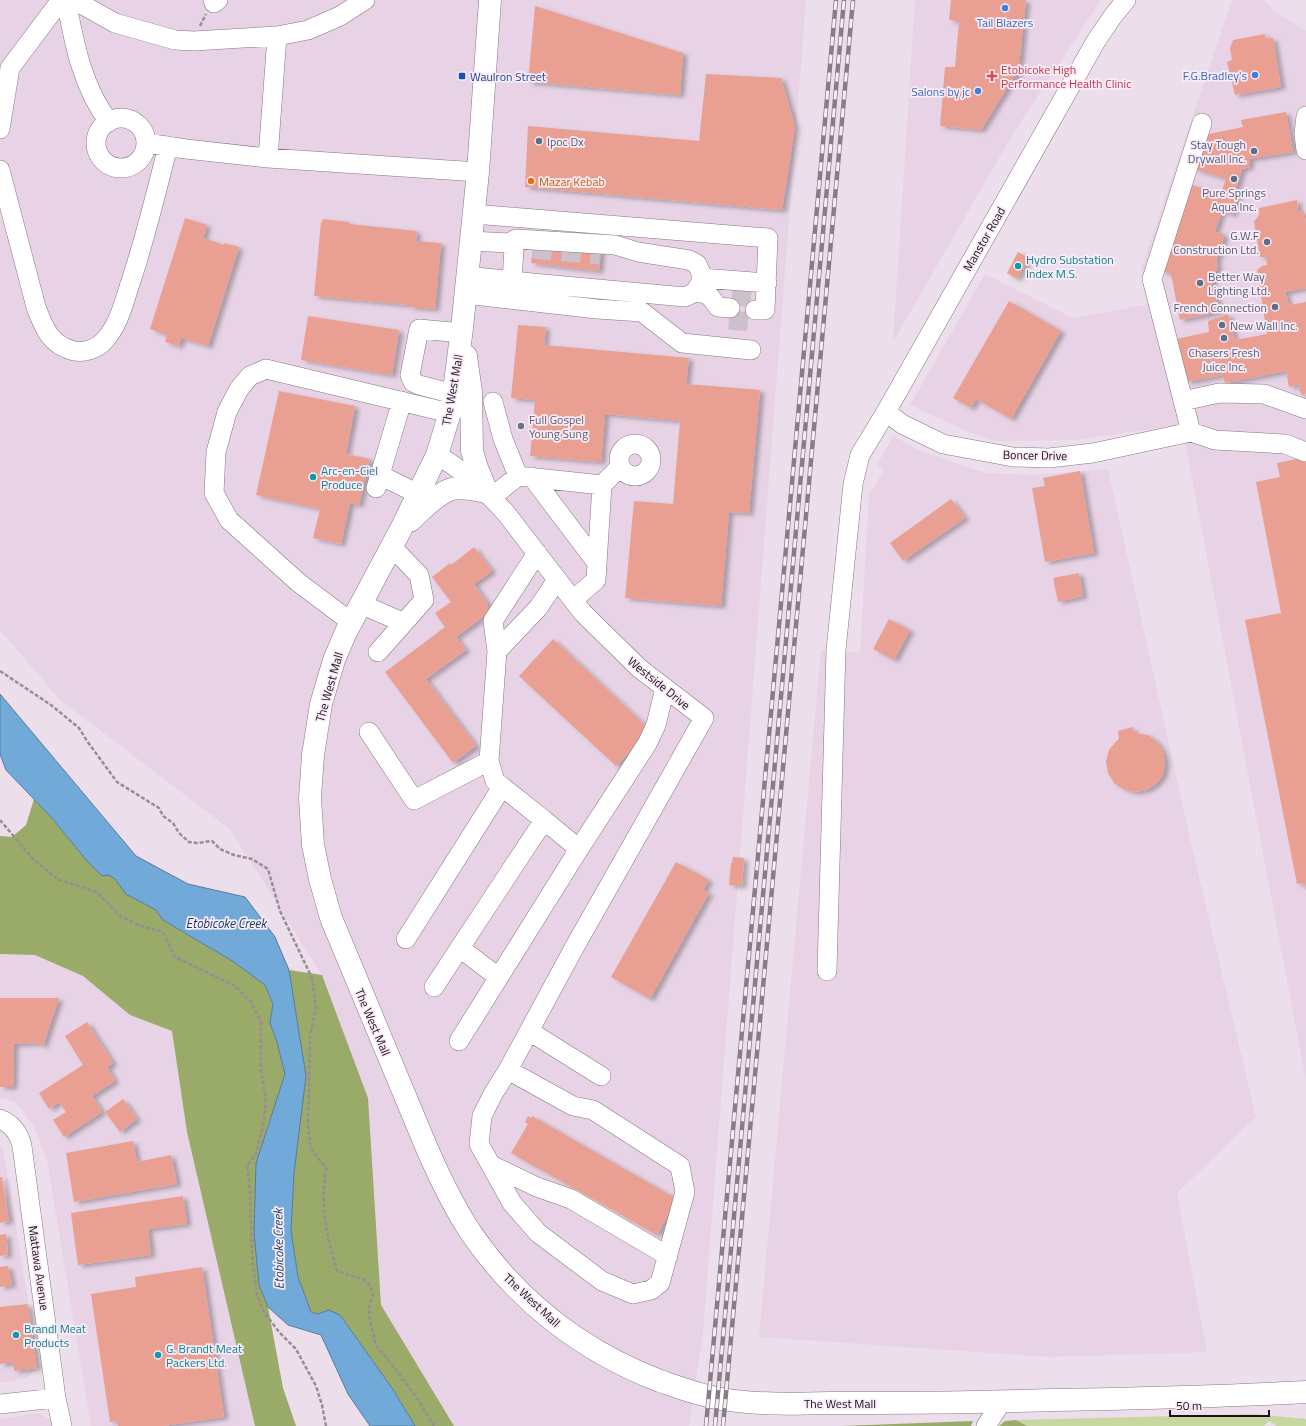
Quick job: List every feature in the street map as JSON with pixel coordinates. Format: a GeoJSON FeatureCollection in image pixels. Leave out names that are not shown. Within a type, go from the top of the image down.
{"type":"FeatureCollection","features":[{"type":"Feature","properties":{"kind":"main road","name":"The West Mall"},"geometry":{"type":"LineString","coordinates":[[490,0],[478,172],[462,330],[452,403],[437,455],[397,538],[356,613],[334,660],[321,704],[313,755],[310,798],[313,845],[320,879],[331,918],[347,959],[440,1176],[468,1229],[503,1274],[536,1308],[596,1351],[640,1373],[677,1387],[720,1399],[764,1404],[1244,1396],[1306,1392]]}},
{"type":"Feature","properties":{"kind":"main road"},"geometry":{"type":"LineString","coordinates":[[462,330],[471,392],[472,451],[477,468],[489,495]]}},
{"type":"Feature","properties":{"kind":"main road"},"geometry":{"type":"LineString","coordinates":[[397,538],[436,497],[450,489],[471,489],[489,495]]}},
{"type":"Feature","properties":{"kind":"main road","name":"The West Mall"},"geometry":{"type":"LineString","coordinates":[[1244,1396],[1306,1403]]}},
{"type":"Feature","properties":{"kind":"street"},"geometry":{"type":"LineString","coordinates":[[0,129],[10,68],[61,0]]}},
{"type":"Feature","properties":{"kind":"street"},"geometry":{"type":"LineString","coordinates":[[66,0],[73,39],[83,75],[100,110],[109,122]]}},
{"type":"Feature","properties":{"kind":"street"},"geometry":{"type":"LineString","coordinates":[[74,0],[115,23],[175,40],[277,36],[315,27],[340,16],[365,0]]}},
{"type":"Feature","properties":{"kind":"street","name":"Manstor Road"},"geometry":{"type":"LineString","coordinates":[[827,971],[836,650],[853,484],[860,455],[886,412],[1096,41],[1126,0]]}},
{"type":"Feature","properties":{"kind":"street"},"geometry":{"type":"LineString","coordinates":[[268,158],[277,36]]}},
{"type":"Feature","properties":{"kind":"street"},"geometry":{"type":"LineString","coordinates":[[1306,116],[1304,134],[1306,150]]}},
{"type":"Feature","properties":{"kind":"street"},"geometry":{"type":"LineString","coordinates":[[123,118],[137,124],[142,129],[146,143],[142,157],[131,166],[124,168],[109,165],[99,154],[97,147],[99,133],[103,127],[109,122],[123,118]]}},
{"type":"Feature","properties":{"kind":"street"},"geometry":{"type":"LineString","coordinates":[[1202,123],[1152,279],[1191,432],[1216,440],[1285,444],[1306,452]]}},
{"type":"Feature","properties":{"kind":"street"},"geometry":{"type":"LineString","coordinates":[[146,143],[268,158],[478,172]]}},
{"type":"Feature","properties":{"kind":"street"},"geometry":{"type":"LineString","coordinates":[[0,170],[36,307],[44,328],[53,339],[65,348],[78,352],[93,350],[104,342],[116,324],[141,251],[168,146]]}},
{"type":"Feature","properties":{"kind":"street"},"geometry":{"type":"LineString","coordinates":[[466,285],[512,281],[760,304],[768,238],[474,214]]}},
{"type":"Feature","properties":{"kind":"street"},"geometry":{"type":"LineString","coordinates":[[512,281],[512,245],[516,239],[615,245],[638,252],[689,260],[697,264],[716,299]]}},
{"type":"Feature","properties":{"kind":"street"},"geometry":{"type":"LineString","coordinates":[[471,241],[512,245],[533,249]]}},
{"type":"Feature","properties":{"kind":"street"},"geometry":{"type":"LineString","coordinates":[[600,255],[613,256],[638,252]]}},
{"type":"Feature","properties":{"kind":"street"},"geometry":{"type":"LineString","coordinates":[[466,285],[597,309],[642,312],[682,343],[751,350]]}},
{"type":"Feature","properties":{"kind":"street"},"geometry":{"type":"LineString","coordinates":[[452,403],[413,382],[410,375],[419,329],[462,330]]}},
{"type":"Feature","properties":{"kind":"street"},"geometry":{"type":"LineString","coordinates":[[404,623],[356,613],[299,584],[229,520],[214,493],[216,452],[227,412],[239,389],[250,376],[266,369],[402,401],[452,403]]}},
{"type":"Feature","properties":{"kind":"street"},"geometry":{"type":"LineString","coordinates":[[1183,401],[1219,393],[1264,394],[1306,409]]}},
{"type":"Feature","properties":{"kind":"street"},"geometry":{"type":"LineString","coordinates":[[402,401],[378,481],[418,494]]}},
{"type":"Feature","properties":{"kind":"street"},"geometry":{"type":"LineString","coordinates":[[493,402],[503,439],[525,476],[597,563]]}},
{"type":"Feature","properties":{"kind":"street","name":"Boncer Drive"},"geometry":{"type":"LineString","coordinates":[[886,412],[902,424],[942,444],[1013,457],[1049,458],[1094,453],[1191,432]]}},
{"type":"Feature","properties":{"kind":"street","name":"Westside Drive"},"geometry":{"type":"LineString","coordinates":[[437,455],[454,466],[489,495],[505,512],[583,613],[613,644],[639,668],[704,718],[574,948],[529,1031]]}},
{"type":"Feature","properties":{"kind":"street"},"geometry":{"type":"LineString","coordinates":[[573,600],[596,580],[602,485],[620,467]]}},
{"type":"Feature","properties":{"kind":"street"},"geometry":{"type":"LineString","coordinates":[[489,495],[525,476],[602,485]]}},
{"type":"Feature","properties":{"kind":"street"},"geometry":{"type":"LineString","coordinates":[[378,652],[424,600],[419,575],[397,538]]}},
{"type":"Feature","properties":{"kind":"street"},"geometry":{"type":"LineString","coordinates":[[537,553],[493,621],[497,651],[489,761],[495,781],[579,849]]}},
{"type":"Feature","properties":{"kind":"street"},"geometry":{"type":"LineString","coordinates":[[497,651],[538,608],[557,580]]}},
{"type":"Feature","properties":{"kind":"street"},"geometry":{"type":"LineString","coordinates":[[458,1040],[647,744],[656,725],[664,688]]}},
{"type":"Feature","properties":{"kind":"street"},"geometry":{"type":"LineString","coordinates":[[369,732],[414,800],[489,761]]}},
{"type":"Feature","properties":{"kind":"street"},"geometry":{"type":"LineString","coordinates":[[406,939],[502,787]]}},
{"type":"Feature","properties":{"kind":"street"},"geometry":{"type":"LineString","coordinates":[[434,987],[544,820]]}},
{"type":"Feature","properties":{"kind":"street"},"geometry":{"type":"LineString","coordinates":[[460,948],[498,978]]}},
{"type":"Feature","properties":{"kind":"street"},"geometry":{"type":"LineString","coordinates":[[508,1070],[572,1106],[593,1110],[680,1166],[685,1192],[660,1283],[651,1290],[633,1294],[602,1281],[538,1233],[512,1203],[479,1144],[482,1116],[529,1031],[601,1076]]}},
{"type":"Feature","properties":{"kind":"street","name":"Mattawa Avenue"},"geometry":{"type":"LineString","coordinates":[[0,1119],[13,1128],[17,1133],[22,1146],[56,1398],[62,1426]]}},
{"type":"Feature","properties":{"kind":"street"},"geometry":{"type":"LineString","coordinates":[[490,1165],[537,1187],[570,1199],[668,1256]]}},
{"type":"Feature","properties":{"kind":"street"},"geometry":{"type":"LineString","coordinates":[[0,1404],[56,1398]]}},
{"type":"Feature","properties":{"kind":"street"},"geometry":{"type":"LineString","coordinates":[[986,1426],[1002,1401]]}},
{"type":"Feature","properties":{"kind":"path"},"geometry":{"type":"LineString","coordinates":[[194,40],[207,10],[215,1]]}},
{"type":"Feature","properties":{"kind":"path"},"geometry":{"type":"LineString","coordinates":[[0,671],[51,705],[79,728],[117,782],[159,808],[163,816],[173,823],[179,833],[189,842],[197,843],[212,841],[220,849],[234,855],[252,859],[268,869],[280,911],[312,978],[316,1008],[310,1036],[308,1127],[311,1149],[326,1168],[323,1210],[327,1238],[337,1271],[365,1280],[371,1287],[373,1296],[369,1306],[369,1315],[376,1346],[417,1398],[434,1426]]}},
{"type":"Feature","properties":{"kind":"path"},"geometry":{"type":"LineString","coordinates":[[0,820],[32,858],[57,879],[97,892],[120,916],[141,926],[163,932],[175,957],[235,986],[251,1002],[261,1022],[261,1070],[266,1098],[264,1122],[256,1154],[247,1166],[250,1189],[252,1256],[256,1295],[264,1312],[278,1332],[296,1349],[316,1386],[322,1405],[326,1426]]}},
{"type":"Feature","properties":{"kind":"shaded area"},"geometry":{"type":"Polygon","coordinates":[[[0,0],[806,0],[703,1333],[689,1426],[454,1426],[381,1306],[368,1098],[322,975],[230,829],[60,700],[0,630],[0,0]]]}},
{"type":"Feature","properties":{"kind":"shaded area"},"geometry":{"type":"Polygon","coordinates":[[[915,0],[1101,0],[1014,132],[893,342],[915,0]]]}},
{"type":"Feature","properties":{"kind":"shaded area"},"geometry":{"type":"Polygon","coordinates":[[[1232,0],[1265,0],[1274,11],[1306,31],[1306,1081],[1182,425],[1074,440],[995,441],[966,431],[910,405],[985,274],[1073,318],[1150,304],[1141,269],[1232,0]]]}},
{"type":"Feature","properties":{"kind":"shaded area"},"geometry":{"type":"Polygon","coordinates":[[[893,436],[917,449],[987,473],[1035,475],[1108,469],[1191,843],[1256,1117],[1177,1193],[1207,1352],[1049,1357],[759,1337],[821,650],[860,653],[869,495],[884,470],[877,465],[893,436]]]}},
{"type":"Feature","properties":{"kind":"shaded area"},"geometry":{"type":"Polygon","coordinates":[[[0,954],[35,955],[83,976],[130,1015],[172,1031],[187,1132],[255,1426],[91,1426],[47,1160],[33,1125],[14,1101],[0,1098],[0,954]]]}},
{"type":"Feature","properties":{"kind":"shaded area"},"geometry":{"type":"Polygon","coordinates":[[[0,1145],[3,1148],[39,1367],[27,1378],[0,1383],[0,1145]]]}},
{"type":"Feature","properties":{"kind":"shaded area"},"geometry":{"type":"Polygon","coordinates":[[[38,1413],[55,1422],[55,1426],[0,1426],[0,1419],[38,1413]]]}},
{"type":"Feature","properties":{"kind":"green space"},"geometry":{"type":"Polygon","coordinates":[[[34,799],[51,817],[87,861],[115,879],[126,894],[156,910],[163,920],[234,962],[265,985],[273,1005],[270,1023],[277,1042],[285,1074],[276,1105],[267,1127],[259,1285],[268,1307],[283,1388],[296,1426],[255,1426],[187,1132],[172,1031],[130,1015],[83,976],[35,955],[0,954],[0,836],[12,837],[26,825],[34,799]]]}},
{"type":"Feature","properties":{"kind":"green space"},"geometry":{"type":"Polygon","coordinates":[[[289,970],[322,975],[368,1098],[381,1305],[454,1426],[415,1426],[392,1388],[340,1315],[318,1314],[311,1312],[298,1277],[291,1231],[294,1173],[295,1010],[289,970]]]}},
{"type":"Feature","properties":{"kind":"green space"},"geometry":{"type":"Polygon","coordinates":[[[1255,1414],[1306,1419],[1306,1426],[1277,1426],[1269,1421],[1264,1426],[1027,1426],[1016,1420],[1255,1414]]]}},
{"type":"Feature","properties":{"kind":"green space"},"geometry":{"type":"Polygon","coordinates":[[[1016,1420],[1027,1426],[999,1426],[1005,1421],[1016,1420]]]}},
{"type":"Feature","properties":{"kind":"green space"},"geometry":{"type":"Polygon","coordinates":[[[973,1421],[971,1426],[841,1426],[973,1421]]]}},
{"type":"Feature","properties":{"kind":"water","name":"Etobicoke Creek"},"geometry":{"type":"Polygon","coordinates":[[[0,694],[136,856],[188,884],[245,897],[275,937],[289,970],[306,1076],[294,1173],[291,1231],[298,1277],[311,1312],[318,1314],[329,1310],[340,1315],[392,1388],[415,1426],[370,1426],[348,1394],[321,1335],[288,1325],[268,1307],[259,1285],[254,1233],[256,1163],[285,1074],[277,1042],[270,1023],[273,1004],[265,985],[234,962],[163,920],[156,910],[126,894],[115,879],[109,875],[102,876],[87,861],[51,817],[6,770],[0,754],[0,694]]]}},
{"type":"Feature","properties":{"kind":"building"},"geometry":{"type":"Polygon","coordinates":[[[951,0],[1026,0],[1018,75],[1015,75],[981,130],[940,126],[945,67],[955,67],[959,21],[949,20],[951,0]]]}},
{"type":"Feature","properties":{"kind":"building"},"geometry":{"type":"Polygon","coordinates":[[[535,6],[683,53],[680,95],[528,82],[535,6]]]}},
{"type":"Feature","properties":{"kind":"building","name":"F.G.Bradley's"},"geometry":{"type":"Polygon","coordinates":[[[1265,34],[1266,39],[1273,38],[1281,87],[1235,95],[1227,62],[1232,60],[1230,48],[1233,40],[1265,34]]]}},
{"type":"Feature","properties":{"kind":"building"},"geometry":{"type":"Polygon","coordinates":[[[706,74],[781,78],[795,127],[782,210],[525,187],[528,126],[699,141],[706,74]]]}},
{"type":"Feature","properties":{"kind":"building"},"geometry":{"type":"Polygon","coordinates":[[[1286,112],[1293,152],[1249,159],[1250,167],[1242,169],[1235,191],[1237,199],[1232,215],[1222,211],[1215,232],[1222,233],[1224,237],[1216,262],[1218,265],[1211,287],[1214,287],[1219,312],[1180,320],[1171,274],[1160,270],[1187,184],[1221,193],[1226,179],[1194,169],[1204,135],[1243,127],[1241,120],[1286,112]]]}},
{"type":"Feature","properties":{"kind":"building"},"geometry":{"type":"Polygon","coordinates":[[[1297,200],[1298,212],[1304,211],[1306,224],[1306,288],[1285,292],[1289,305],[1306,302],[1306,394],[1302,395],[1299,390],[1300,384],[1289,387],[1286,371],[1225,383],[1223,375],[1187,382],[1176,339],[1209,332],[1208,321],[1228,314],[1235,340],[1267,334],[1257,270],[1262,266],[1267,265],[1266,257],[1260,257],[1254,222],[1259,215],[1259,208],[1297,200]]]}},
{"type":"Feature","properties":{"kind":"building"},"geometry":{"type":"Polygon","coordinates":[[[185,218],[207,225],[203,238],[224,245],[224,243],[239,247],[208,346],[181,338],[179,346],[165,342],[167,335],[150,329],[185,218]]]}},
{"type":"Feature","properties":{"kind":"building"},"geometry":{"type":"Polygon","coordinates":[[[323,219],[349,222],[349,224],[417,231],[416,241],[441,243],[435,309],[410,307],[410,305],[314,296],[321,222],[323,219]]]}},
{"type":"Feature","properties":{"kind":"building"},"geometry":{"type":"Polygon","coordinates":[[[534,241],[601,249],[599,271],[531,263],[534,241]]]}},
{"type":"Feature","properties":{"kind":"building","name":"Hydro Substation Index M.S."},"geometry":{"type":"Polygon","coordinates":[[[1018,252],[1029,258],[1017,279],[1007,273],[1018,252]]]}},
{"type":"Feature","properties":{"kind":"building"},"geometry":{"type":"Polygon","coordinates":[[[1009,301],[1061,331],[1011,419],[976,399],[971,408],[953,398],[1009,301]]]}},
{"type":"Feature","properties":{"kind":"building"},"geometry":{"type":"Polygon","coordinates":[[[308,316],[399,330],[392,375],[301,360],[308,316]]]}},
{"type":"Feature","properties":{"kind":"building"},"geometry":{"type":"Polygon","coordinates":[[[518,325],[546,327],[544,345],[689,358],[686,384],[760,390],[749,513],[729,512],[721,606],[625,598],[634,501],[673,504],[680,421],[605,414],[601,462],[530,456],[535,400],[511,398],[518,325]]]}},
{"type":"Feature","properties":{"kind":"building","name":"Arc-en-Ciel Produce"},"geometry":{"type":"Polygon","coordinates":[[[279,391],[355,406],[346,454],[370,459],[359,505],[350,503],[341,544],[313,538],[320,509],[256,495],[279,391]]]}},
{"type":"Feature","properties":{"kind":"building"},"geometry":{"type":"Polygon","coordinates":[[[1306,457],[1306,891],[1304,883],[1297,884],[1245,620],[1281,613],[1256,482],[1280,477],[1277,463],[1306,457]]]}},
{"type":"Feature","properties":{"kind":"building"},"geometry":{"type":"Polygon","coordinates":[[[1080,471],[1094,553],[1045,562],[1032,488],[1045,486],[1043,478],[1080,471]]]}},
{"type":"Feature","properties":{"kind":"building"},"geometry":{"type":"Polygon","coordinates":[[[951,499],[965,518],[903,561],[890,543],[951,499]]]}},
{"type":"Feature","properties":{"kind":"building"},"geometry":{"type":"Polygon","coordinates":[[[474,547],[492,571],[474,584],[491,611],[456,637],[466,650],[426,679],[476,746],[453,763],[385,672],[445,627],[435,613],[451,602],[432,577],[450,563],[451,565],[474,547]]]}},
{"type":"Feature","properties":{"kind":"building"},"geometry":{"type":"Polygon","coordinates":[[[1079,573],[1083,596],[1058,602],[1053,578],[1079,573]]]}},
{"type":"Feature","properties":{"kind":"building"},"geometry":{"type":"Polygon","coordinates":[[[889,619],[910,630],[894,660],[873,649],[889,619]]]}},
{"type":"Feature","properties":{"kind":"building"},"geometry":{"type":"Polygon","coordinates":[[[553,639],[650,730],[616,766],[519,676],[553,639]]]}},
{"type":"Feature","properties":{"kind":"building"},"geometry":{"type":"Polygon","coordinates":[[[1132,727],[1135,733],[1148,735],[1157,742],[1163,752],[1165,763],[1163,775],[1156,784],[1146,790],[1134,792],[1123,789],[1114,783],[1108,773],[1106,761],[1109,750],[1119,738],[1118,731],[1132,727]]]}},
{"type":"Feature","properties":{"kind":"building"},"geometry":{"type":"Polygon","coordinates":[[[733,857],[744,858],[742,886],[729,885],[733,857]]]}},
{"type":"Feature","properties":{"kind":"building"},"geometry":{"type":"Polygon","coordinates":[[[676,862],[709,880],[703,890],[709,893],[650,999],[611,977],[676,862]]]}},
{"type":"Feature","properties":{"kind":"building"},"geometry":{"type":"Polygon","coordinates":[[[0,998],[59,998],[43,1046],[38,1043],[14,1044],[13,1087],[0,1087],[0,998]]]}},
{"type":"Feature","properties":{"kind":"building"},"geometry":{"type":"Polygon","coordinates":[[[87,1022],[113,1063],[107,1067],[115,1081],[92,1096],[102,1112],[64,1137],[53,1120],[66,1112],[59,1102],[49,1109],[39,1093],[83,1065],[65,1036],[87,1022]]]}},
{"type":"Feature","properties":{"kind":"building"},"geometry":{"type":"Polygon","coordinates":[[[123,1099],[137,1119],[120,1132],[105,1112],[123,1099]]]}},
{"type":"Feature","properties":{"kind":"building"},"geometry":{"type":"Polygon","coordinates":[[[528,1116],[531,1118],[532,1116],[677,1199],[657,1235],[511,1153],[528,1124],[525,1122],[528,1116]]]}},
{"type":"Feature","properties":{"kind":"building"},"geometry":{"type":"Polygon","coordinates":[[[133,1141],[137,1162],[171,1155],[177,1184],[74,1202],[66,1153],[133,1141]]]}},
{"type":"Feature","properties":{"kind":"building"},"geometry":{"type":"Polygon","coordinates":[[[0,1177],[2,1177],[9,1221],[0,1223],[0,1177]]]}},
{"type":"Feature","properties":{"kind":"building"},"geometry":{"type":"Polygon","coordinates":[[[183,1196],[187,1224],[148,1229],[151,1255],[78,1265],[71,1213],[183,1196]]]}},
{"type":"Feature","properties":{"kind":"building"},"geometry":{"type":"Polygon","coordinates":[[[6,1234],[8,1255],[0,1256],[0,1235],[6,1234]]]}},
{"type":"Feature","properties":{"kind":"building"},"geometry":{"type":"Polygon","coordinates":[[[8,1266],[12,1285],[0,1287],[0,1267],[8,1266]]]}},
{"type":"Feature","properties":{"kind":"building","name":"G. Brandt Meat Packers Ltd."},"geometry":{"type":"Polygon","coordinates":[[[202,1267],[224,1417],[162,1426],[118,1426],[117,1421],[110,1422],[91,1294],[136,1287],[135,1277],[202,1267]]]}},
{"type":"Feature","properties":{"kind":"building","name":"Brandl Meat Products"},"geometry":{"type":"Polygon","coordinates":[[[28,1304],[37,1368],[14,1371],[13,1362],[0,1364],[0,1307],[28,1304]]]}},
{"type":"Feature","properties":{"kind":"tunnel"},"geometry":{"type":"LineString","coordinates":[[533,249],[600,255]]}},
{"type":"Feature","properties":{"kind":"tunnel"},"geometry":{"type":"LineString","coordinates":[[732,296],[756,298]]}},
{"type":"Feature","properties":{"kind":"tunnel"},"geometry":{"type":"LineString","coordinates":[[729,320],[754,322]]}},
{"type":"Feature","properties":{"kind":"railway"},"geometry":{"type":"LineString","coordinates":[[706,1426],[836,0]]}},
{"type":"Feature","properties":{"kind":"railway"},"geometry":{"type":"LineString","coordinates":[[715,1426],[844,0]]}},
{"type":"Feature","properties":{"kind":"railway"},"geometry":{"type":"LineString","coordinates":[[723,1426],[853,0]]}},
{"type":"Feature","properties":{"kind":"place","name":"Tail Blazers"},"geometry":{"type":"Point","coordinates":[1005,8]}},
{"type":"Feature","properties":{"kind":"place","name":"F.G.Bradley's"},"geometry":{"type":"Point","coordinates":[1255,75]}},
{"type":"Feature","properties":{"kind":"place","name":"Waulron Street"},"geometry":{"type":"Point","coordinates":[462,76]}},
{"type":"Feature","properties":{"kind":"place","name":"Etobicoke High Performance Health Clinic"},"geometry":{"type":"Point","coordinates":[992,76]}},
{"type":"Feature","properties":{"kind":"place","name":"Salons by jc"},"geometry":{"type":"Point","coordinates":[978,91]}},
{"type":"Feature","properties":{"kind":"place","name":"Ipoc Dx"},"geometry":{"type":"Point","coordinates":[539,141]}},
{"type":"Feature","properties":{"kind":"place","name":"Stay Tough Drywall Inc."},"geometry":{"type":"Point","coordinates":[1254,151]}},
{"type":"Feature","properties":{"kind":"place","name":"Pure Springs Aqua Inc."},"geometry":{"type":"Point","coordinates":[1234,179]}},
{"type":"Feature","properties":{"kind":"place","name":"Mazar Kebab"},"geometry":{"type":"Point","coordinates":[531,181]}},
{"type":"Feature","properties":{"kind":"place","name":"G.W.F Construction Ltd."},"geometry":{"type":"Point","coordinates":[1267,242]}},
{"type":"Feature","properties":{"kind":"place","name":"Hydro Substation Index M.S."},"geometry":{"type":"Point","coordinates":[1018,266]}},
{"type":"Feature","properties":{"kind":"place","name":"Better Way Lighting Ltd."},"geometry":{"type":"Point","coordinates":[1200,283]}},
{"type":"Feature","properties":{"kind":"place","name":"French Connection"},"geometry":{"type":"Point","coordinates":[1275,307]}},
{"type":"Feature","properties":{"kind":"place","name":"New Wall Inc."},"geometry":{"type":"Point","coordinates":[1222,325]}},
{"type":"Feature","properties":{"kind":"place","name":"Chasers Fresh Juice Inc."},"geometry":{"type":"Point","coordinates":[1224,338]}},
{"type":"Feature","properties":{"kind":"place","name":"Full Gospel Young Sung"},"geometry":{"type":"Point","coordinates":[521,426]}},
{"type":"Feature","properties":{"kind":"place","name":"Arc-en-Ciel Produce"},"geometry":{"type":"Point","coordinates":[313,477]}},
{"type":"Feature","properties":{"kind":"place","name":"Brandl Meat Products"},"geometry":{"type":"Point","coordinates":[16,1335]}},
{"type":"Feature","properties":{"kind":"place","name":"G. Brandt Meat Packers Ltd."},"geometry":{"type":"Point","coordinates":[158,1355]}}]}
